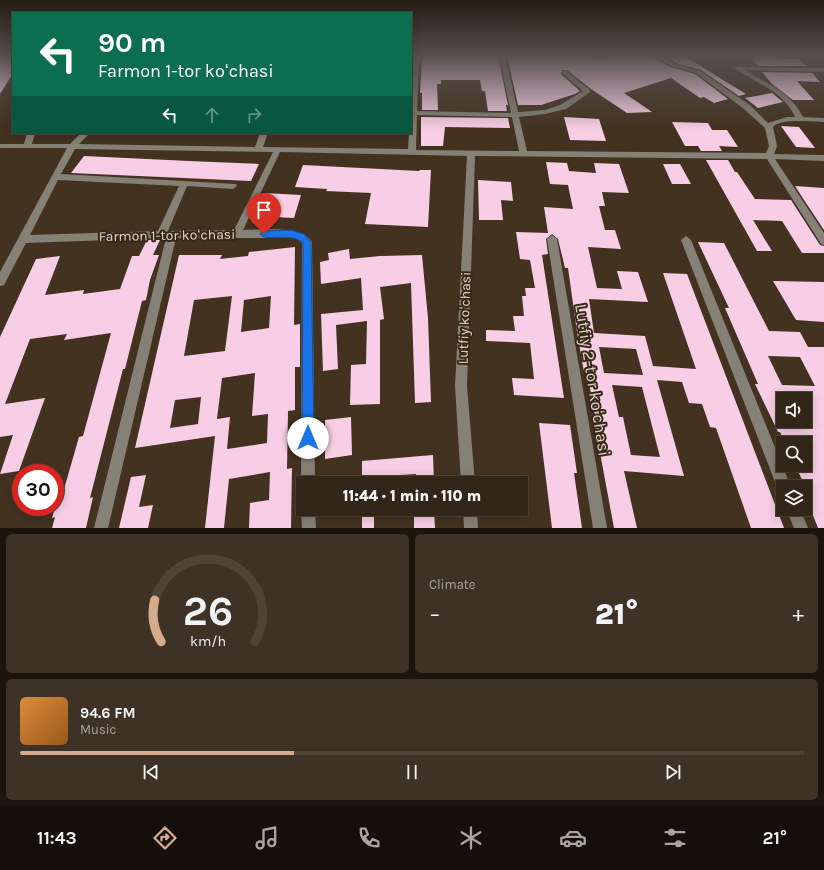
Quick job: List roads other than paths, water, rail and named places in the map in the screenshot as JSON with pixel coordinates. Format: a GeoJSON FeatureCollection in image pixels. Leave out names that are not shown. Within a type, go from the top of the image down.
{"type":"FeatureCollection","features":[{"type":"Feature","properties":{"kind":"street"},"geometry":{"type":"LineString","coordinates":[[412,151],[415,81]]}},
{"type":"Feature","properties":{"kind":"street"},"geometry":{"type":"LineString","coordinates":[[507,81],[524,154]]}},
{"type":"Feature","properties":{"kind":"street"},"geometry":{"type":"LineString","coordinates":[[413,113],[515,115],[545,112],[563,107],[588,91],[575,81]]}},
{"type":"Feature","properties":{"kind":"street"},"geometry":{"type":"LineString","coordinates":[[710,81],[747,107],[770,127],[773,146],[769,156]]}},
{"type":"Feature","properties":{"kind":"street"},"geometry":{"type":"LineString","coordinates":[[758,81],[788,98],[797,111],[800,119]]}},
{"type":"Feature","properties":{"kind":"street"},"geometry":{"type":"LineString","coordinates":[[770,127],[772,123],[778,120],[824,120]]}},
{"type":"Feature","properties":{"kind":"street"},"geometry":{"type":"LineString","coordinates":[[26,147],[31,134]]}},
{"type":"Feature","properties":{"kind":"street"},"geometry":{"type":"LineString","coordinates":[[0,282],[72,146],[85,134]]}},
{"type":"Feature","properties":{"kind":"street"},"geometry":{"type":"LineString","coordinates":[[258,149],[264,134]]}},
{"type":"Feature","properties":{"kind":"street"},"geometry":{"type":"LineString","coordinates":[[0,146],[824,158]]}},
{"type":"Feature","properties":{"kind":"street"},"geometry":{"type":"LineString","coordinates":[[238,234],[278,149]]}},
{"type":"Feature","properties":{"kind":"street","name":"Lutfiy koʻchasi"},"geometry":{"type":"LineString","coordinates":[[467,476],[461,386],[471,152]]}},
{"type":"Feature","properties":{"kind":"street"},"geometry":{"type":"LineString","coordinates":[[769,156],[824,241]]}},
{"type":"Feature","properties":{"kind":"street"},"geometry":{"type":"LineString","coordinates":[[56,177],[233,186]]}},
{"type":"Feature","properties":{"kind":"street"},"geometry":{"type":"LineString","coordinates":[[101,528],[167,234],[184,183]]}},
{"type":"Feature","properties":{"kind":"street","name":"Farmon 1-tor koʻchasi"},"geometry":{"type":"LineString","coordinates":[[24,239],[167,234],[291,234],[300,236],[307,242],[308,476]]}},
{"type":"Feature","properties":{"kind":"street","name":"Lutfiy 2-tor koʻchasi"},"geometry":{"type":"LineString","coordinates":[[552,238],[600,528]]}},
{"type":"Feature","properties":{"kind":"street"},"geometry":{"type":"LineString","coordinates":[[686,240],[781,480]]}},
{"type":"Feature","properties":{"kind":"street"},"geometry":{"type":"LineString","coordinates":[[308,516],[309,528]]}},
{"type":"Feature","properties":{"kind":"street"},"geometry":{"type":"LineString","coordinates":[[470,516],[471,528]]}},
{"type":"Feature","properties":{"kind":"street"},"geometry":{"type":"LineString","coordinates":[[796,516],[801,528]]}}]}
